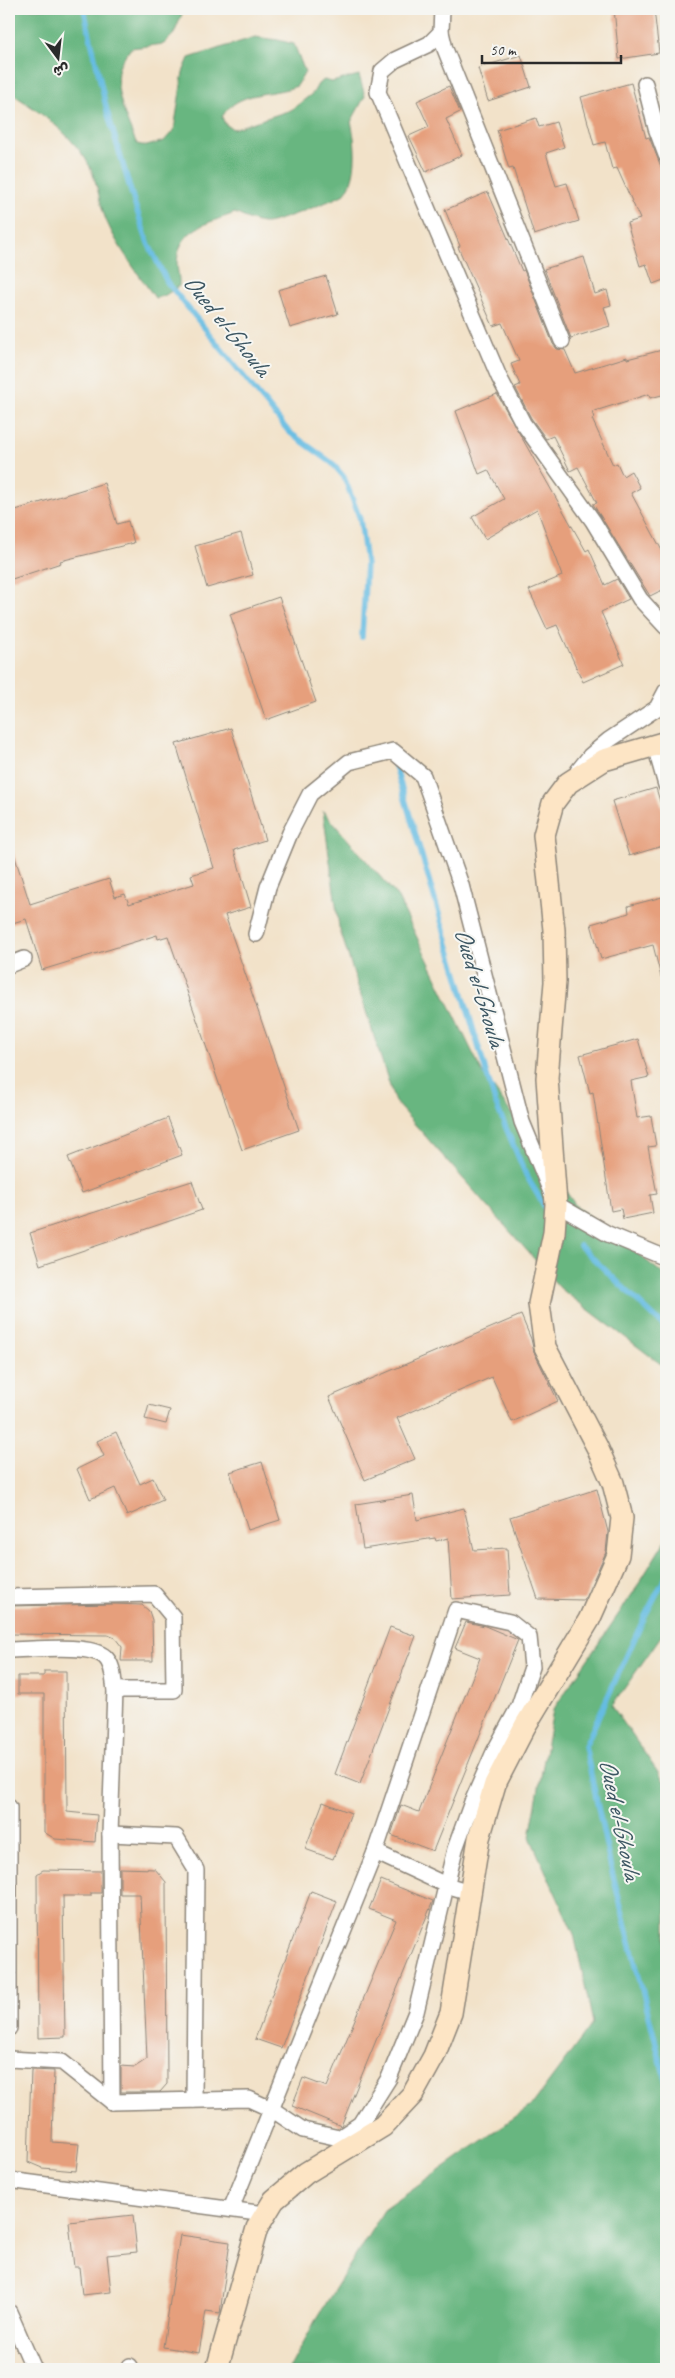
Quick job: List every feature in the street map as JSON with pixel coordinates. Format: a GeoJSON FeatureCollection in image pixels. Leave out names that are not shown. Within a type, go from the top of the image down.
{"type":"FeatureCollection","features":[{"type":"Feature","properties":{"kind":"main road"},"geometry":{"type":"LineString","coordinates":[[216,2369],[257,2228],[274,2200],[300,2178],[383,2126],[413,2094],[434,2056],[451,2013],[479,1838],[495,1784],[525,1726],[589,1620],[618,1555],[622,1518],[613,1483],[597,1447],[544,1347],[539,1304],[554,1233],[556,1204],[547,1078],[555,982],[554,930],[544,836],[553,803],[568,782],[604,760],[660,744]]}},
{"type":"Feature","properties":{"kind":"street"},"geometry":{"type":"LineString","coordinates":[[442,9],[441,32],[445,48],[562,340]]}},
{"type":"Feature","properties":{"kind":"street"},"geometry":{"type":"LineString","coordinates":[[441,32],[429,44],[395,60],[382,72],[378,92],[499,377],[523,423],[593,521],[640,599],[666,627]]}},
{"type":"Feature","properties":{"kind":"street"},"geometry":{"type":"LineString","coordinates":[[645,84],[656,128],[666,155]]}},
{"type":"Feature","properties":{"kind":"street"},"geometry":{"type":"LineString","coordinates":[[568,782],[590,756],[609,740],[658,708],[666,691]]}},
{"type":"Feature","properties":{"kind":"street"},"geometry":{"type":"LineString","coordinates":[[660,744],[666,785]]}},
{"type":"Feature","properties":{"kind":"street"},"geometry":{"type":"LineString","coordinates":[[256,934],[268,887],[290,833],[310,794],[349,762],[393,751],[422,776],[461,885],[522,1122],[556,1204],[608,1234],[666,1258]]}},
{"type":"Feature","properties":{"kind":"street"},"geometry":{"type":"LineString","coordinates":[[9,965],[24,959]]}},
{"type":"Feature","properties":{"kind":"street"},"geometry":{"type":"LineString","coordinates":[[9,1597],[154,1594],[173,1617],[174,1690],[115,1690]]}},
{"type":"Feature","properties":{"kind":"street"},"geometry":{"type":"LineString","coordinates":[[9,2058],[62,2062],[112,2102],[249,2099],[273,2110],[303,2130],[339,2138],[360,2124],[389,2078],[416,2012],[455,1849],[472,1802],[494,1752],[519,1706],[532,1667],[529,1637],[510,1622],[456,1610],[375,1852],[273,2110],[231,2209]]}},
{"type":"Feature","properties":{"kind":"street"},"geometry":{"type":"LineString","coordinates":[[9,1650],[87,1649],[104,1656],[109,1662],[115,1690],[110,1834],[112,2102]]}},
{"type":"Feature","properties":{"kind":"street"},"geometry":{"type":"LineString","coordinates":[[9,1807],[9,2028]]}},
{"type":"Feature","properties":{"kind":"street"},"geometry":{"type":"LineString","coordinates":[[110,1834],[176,1837],[196,1870],[194,2100]]}},
{"type":"Feature","properties":{"kind":"street"},"geometry":{"type":"LineString","coordinates":[[375,1852],[446,1885],[470,1892]]}},
{"type":"Feature","properties":{"kind":"street"},"geometry":{"type":"LineString","coordinates":[[9,2180],[265,2214]]}},
{"type":"Feature","properties":{"kind":"street"},"geometry":{"type":"LineString","coordinates":[[9,2312],[34,2369]]}},
{"type":"Feature","properties":{"kind":"green space"},"geometry":{"type":"Polygon","coordinates":[[[9,9],[184,9],[174,34],[164,44],[131,48],[120,64],[118,73],[119,94],[125,116],[137,144],[147,146],[164,141],[174,130],[183,72],[189,58],[255,37],[294,44],[305,72],[297,86],[256,95],[237,102],[222,117],[225,124],[233,129],[291,110],[313,93],[318,84],[324,80],[332,82],[359,75],[365,96],[351,122],[355,159],[349,187],[344,194],[306,210],[270,222],[257,222],[235,213],[196,229],[189,234],[179,251],[177,263],[179,286],[164,296],[155,298],[116,240],[103,212],[93,173],[78,148],[53,123],[14,95],[9,94],[9,9]]]}},
{"type":"Feature","properties":{"kind":"green space"},"geometry":{"type":"Polygon","coordinates":[[[323,811],[397,896],[481,1070],[576,1206],[666,1276],[666,1368],[561,1289],[395,1102],[339,927],[323,811]]]}},
{"type":"Feature","properties":{"kind":"green space"},"geometry":{"type":"Polygon","coordinates":[[[666,1539],[666,1629],[612,1706],[666,1784],[666,2369],[289,2369],[315,2321],[384,2210],[532,2105],[593,2023],[574,1934],[530,1837],[553,1710],[635,1590],[666,1539]]]}},
{"type":"Feature","properties":{"kind":"building"},"geometry":{"type":"Polygon","coordinates":[[[614,9],[654,9],[659,53],[619,59],[614,9]]]}},
{"type":"Feature","properties":{"kind":"building"},"geometry":{"type":"Polygon","coordinates":[[[521,55],[531,87],[488,101],[478,68],[521,55]]]}},
{"type":"Feature","properties":{"kind":"building"},"geometry":{"type":"Polygon","coordinates":[[[631,83],[646,138],[649,137],[664,174],[666,174],[666,279],[653,284],[646,264],[640,266],[627,223],[640,219],[617,168],[612,169],[605,142],[594,145],[581,97],[631,83]]]}},
{"type":"Feature","properties":{"kind":"building"},"geometry":{"type":"Polygon","coordinates":[[[449,86],[460,112],[446,119],[462,155],[426,172],[409,136],[429,127],[417,101],[449,86]]]}},
{"type":"Feature","properties":{"kind":"building"},"geometry":{"type":"Polygon","coordinates":[[[536,118],[539,127],[556,122],[564,147],[546,153],[556,186],[567,183],[579,221],[534,235],[513,168],[509,169],[497,130],[536,118]]]}},
{"type":"Feature","properties":{"kind":"building"},"geometry":{"type":"Polygon","coordinates":[[[488,192],[522,271],[524,270],[553,344],[557,349],[565,350],[575,373],[627,357],[627,359],[666,349],[666,394],[650,398],[649,394],[592,412],[594,418],[592,419],[613,465],[617,463],[623,476],[631,471],[640,488],[631,493],[666,558],[666,588],[650,596],[593,504],[597,503],[578,467],[570,471],[553,436],[546,439],[531,418],[515,387],[520,385],[511,364],[519,361],[502,323],[493,326],[458,247],[460,246],[445,210],[488,192]]]}},
{"type":"Feature","properties":{"kind":"building"},"geometry":{"type":"Polygon","coordinates":[[[584,257],[595,294],[607,290],[611,305],[604,307],[610,326],[571,338],[544,269],[584,257]]]}},
{"type":"Feature","properties":{"kind":"building"},"geometry":{"type":"Polygon","coordinates":[[[326,276],[338,314],[290,328],[278,290],[326,276]]]}},
{"type":"Feature","properties":{"kind":"building"},"geometry":{"type":"Polygon","coordinates":[[[497,394],[586,551],[589,549],[605,585],[617,579],[629,599],[601,612],[624,664],[583,682],[557,625],[547,629],[529,590],[562,576],[537,509],[485,539],[472,517],[504,499],[488,470],[479,474],[456,411],[497,394]]]}},
{"type":"Feature","properties":{"kind":"building"},"geometry":{"type":"Polygon","coordinates":[[[104,483],[117,524],[128,521],[134,543],[60,561],[61,563],[9,580],[9,512],[104,483]]]}},
{"type":"Feature","properties":{"kind":"building"},"geometry":{"type":"Polygon","coordinates":[[[241,533],[253,575],[207,588],[195,546],[241,533]]]}},
{"type":"Feature","properties":{"kind":"building"},"geometry":{"type":"Polygon","coordinates":[[[279,597],[316,702],[266,720],[230,614],[279,597]]]}},
{"type":"Feature","properties":{"kind":"building"},"geometry":{"type":"Polygon","coordinates":[[[231,728],[265,840],[234,850],[251,907],[225,915],[299,1130],[242,1150],[168,936],[158,939],[157,935],[42,970],[26,919],[9,924],[9,848],[12,848],[30,904],[109,879],[115,897],[125,894],[129,904],[194,884],[191,875],[214,868],[176,744],[231,728]]]}},
{"type":"Feature","properties":{"kind":"building"},"geometry":{"type":"Polygon","coordinates":[[[656,788],[666,821],[666,845],[629,856],[612,801],[656,788]]]}},
{"type":"Feature","properties":{"kind":"building"},"geometry":{"type":"Polygon","coordinates":[[[666,896],[666,976],[661,977],[653,945],[601,959],[591,924],[629,913],[628,906],[666,896]]]}},
{"type":"Feature","properties":{"kind":"building"},"geometry":{"type":"Polygon","coordinates":[[[638,1039],[649,1077],[631,1081],[637,1118],[651,1116],[656,1146],[648,1147],[657,1194],[650,1195],[653,1213],[623,1219],[621,1209],[611,1211],[593,1092],[590,1093],[580,1055],[638,1039]]]}},
{"type":"Feature","properties":{"kind":"building"},"geometry":{"type":"Polygon","coordinates":[[[168,1118],[182,1155],[82,1193],[68,1157],[168,1118]]]}},
{"type":"Feature","properties":{"kind":"building"},"geometry":{"type":"Polygon","coordinates":[[[192,1181],[202,1210],[40,1265],[30,1233],[192,1181]]]}},
{"type":"Feature","properties":{"kind":"building"},"geometry":{"type":"Polygon","coordinates":[[[521,1315],[534,1352],[558,1401],[512,1422],[492,1377],[397,1418],[415,1459],[365,1480],[329,1397],[521,1315]]]}},
{"type":"Feature","properties":{"kind":"building"},"geometry":{"type":"Polygon","coordinates":[[[149,1405],[170,1410],[166,1424],[145,1419],[149,1405]]]}},
{"type":"Feature","properties":{"kind":"building"},"geometry":{"type":"Polygon","coordinates":[[[116,1432],[140,1484],[153,1478],[163,1500],[127,1516],[115,1488],[90,1499],[77,1469],[104,1456],[97,1441],[116,1432]]]}},
{"type":"Feature","properties":{"kind":"building"},"geometry":{"type":"Polygon","coordinates":[[[262,1462],[280,1520],[248,1530],[230,1472],[262,1462]]]}},
{"type":"Feature","properties":{"kind":"building"},"geometry":{"type":"Polygon","coordinates":[[[597,1489],[608,1532],[606,1552],[584,1600],[538,1599],[510,1517],[597,1489]]]}},
{"type":"Feature","properties":{"kind":"building"},"geometry":{"type":"Polygon","coordinates":[[[413,1495],[417,1520],[464,1508],[474,1550],[507,1548],[510,1595],[452,1599],[448,1538],[436,1541],[435,1538],[363,1549],[356,1504],[413,1495]]]}},
{"type":"Feature","properties":{"kind":"building"},"geometry":{"type":"Polygon","coordinates":[[[142,1605],[149,1611],[152,1620],[153,1661],[121,1661],[122,1647],[115,1638],[108,1635],[9,1634],[9,1606],[142,1605]]]}},
{"type":"Feature","properties":{"kind":"building"},"geometry":{"type":"Polygon","coordinates":[[[466,1622],[485,1626],[518,1640],[433,1851],[391,1835],[401,1805],[419,1812],[480,1658],[455,1648],[466,1622]]]}},
{"type":"Feature","properties":{"kind":"building"},"geometry":{"type":"Polygon","coordinates":[[[390,1627],[416,1636],[360,1784],[335,1774],[390,1627]]]}},
{"type":"Feature","properties":{"kind":"building"},"geometry":{"type":"Polygon","coordinates":[[[44,1671],[66,1671],[67,1812],[97,1815],[95,1842],[55,1839],[44,1832],[44,1694],[18,1694],[18,1676],[44,1676],[44,1671]]]}},
{"type":"Feature","properties":{"kind":"building"},"geometry":{"type":"Polygon","coordinates":[[[323,1802],[351,1813],[333,1859],[305,1849],[323,1802]]]}},
{"type":"Feature","properties":{"kind":"building"},"geometry":{"type":"Polygon","coordinates":[[[120,1868],[155,1869],[166,1882],[167,2084],[160,2092],[121,2092],[121,2066],[135,2067],[147,2059],[140,1894],[120,1894],[120,1868]]]}},
{"type":"Feature","properties":{"kind":"building"},"geometry":{"type":"Polygon","coordinates":[[[43,1870],[101,1871],[101,1893],[91,1893],[91,1896],[63,1896],[65,2037],[38,2038],[37,1874],[43,1870]]]}},
{"type":"Feature","properties":{"kind":"building"},"geometry":{"type":"Polygon","coordinates":[[[381,1880],[433,1901],[341,2126],[292,2106],[303,2078],[327,2087],[396,1920],[369,1909],[381,1880]]]}},
{"type":"Feature","properties":{"kind":"building"},"geometry":{"type":"Polygon","coordinates":[[[311,1891],[337,1901],[281,2048],[255,2039],[311,1891]]]}},
{"type":"Feature","properties":{"kind":"building"},"geometry":{"type":"Polygon","coordinates":[[[31,2070],[54,2071],[52,2142],[79,2144],[76,2171],[42,2168],[28,2162],[31,2070]]]}},
{"type":"Feature","properties":{"kind":"building"},"geometry":{"type":"Polygon","coordinates":[[[133,2215],[137,2252],[107,2255],[111,2292],[82,2295],[79,2267],[74,2267],[69,2222],[133,2215]]]}},
{"type":"Feature","properties":{"kind":"building"},"geometry":{"type":"Polygon","coordinates":[[[180,2235],[230,2242],[220,2313],[206,2311],[199,2353],[163,2347],[180,2235]]]}},
{"type":"Feature","properties":{"kind":"waterway","name":"Oued el-Ghoula"},"geometry":{"type":"LineString","coordinates":[[84,9],[107,111],[135,205],[148,243],[167,282],[289,432],[332,463],[344,477],[360,519],[366,563],[362,637]]}},
{"type":"Feature","properties":{"kind":"waterway","name":"Oued el-Ghoula"},"geometry":{"type":"LineString","coordinates":[[394,762],[495,1102],[526,1175],[549,1214]]}},
{"type":"Feature","properties":{"kind":"waterway","name":"Oued el-Ghoula"},"geometry":{"type":"LineString","coordinates":[[580,1246],[666,1328]]}},
{"type":"Feature","properties":{"kind":"waterway","name":"Oued el-Ghoula"},"geometry":{"type":"LineString","coordinates":[[666,1576],[646,1614],[585,1746],[610,1864],[666,2082]]}}]}
